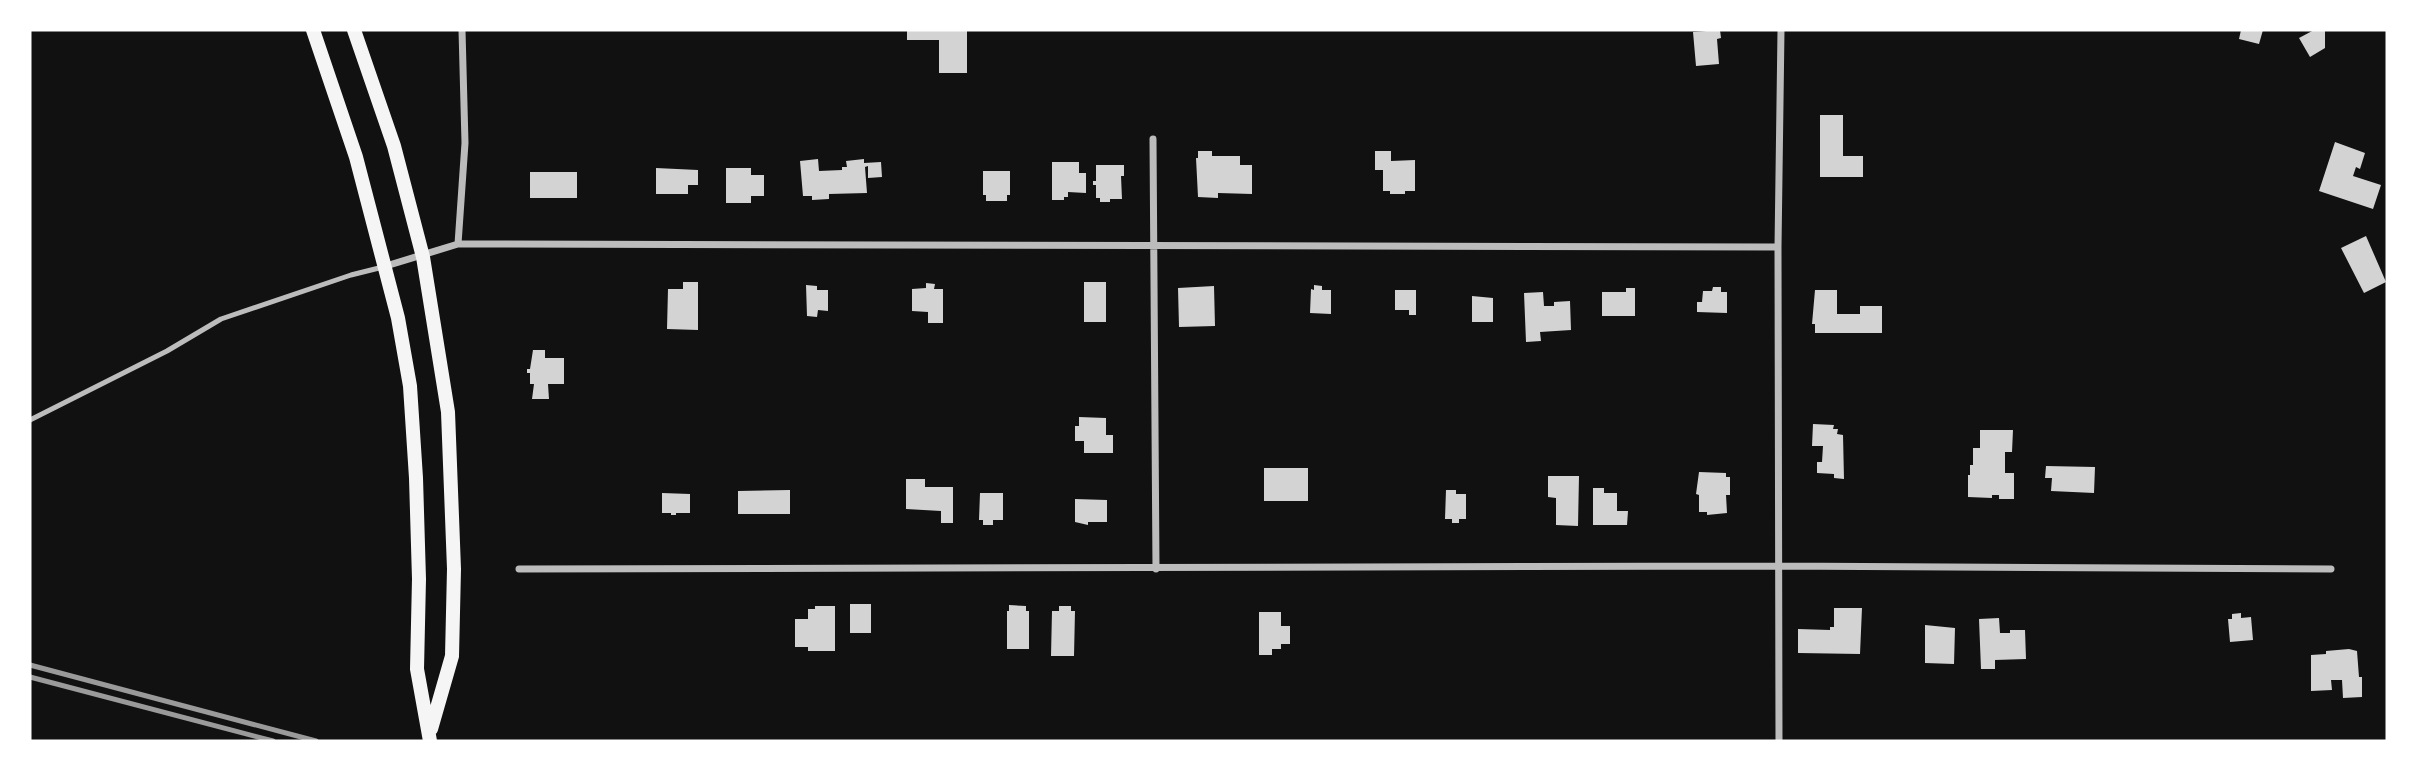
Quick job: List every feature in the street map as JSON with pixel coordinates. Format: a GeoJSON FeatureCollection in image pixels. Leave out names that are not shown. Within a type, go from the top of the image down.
{"type":"FeatureCollection","features":[{"type":"Feature","properties":{"kind":"main road"},"geometry":{"type":"LineString","coordinates":[[313,30],[356,157],[386,266],[410,386],[419,579],[418,668],[430,738]]}},
{"type":"Feature","properties":{"kind":"main road"},"geometry":{"type":"LineString","coordinates":[[354,30],[394,146],[423,257],[448,412],[454,569],[452,656],[430,738]]}},
{"type":"Feature","properties":{"kind":"street"},"geometry":{"type":"LineString","coordinates":[[458,244],[465,144],[461,30]]}},
{"type":"Feature","properties":{"kind":"street"},"geometry":{"type":"LineString","coordinates":[[1779,741],[1778,247],[1781,30]]}},
{"type":"Feature","properties":{"kind":"street"},"geometry":{"type":"LineString","coordinates":[[1153,139],[1156,569]]}},
{"type":"Feature","properties":{"kind":"street"},"geometry":{"type":"LineString","coordinates":[[386,266],[423,257],[458,244],[1778,247]]}},
{"type":"Feature","properties":{"kind":"street"},"geometry":{"type":"LineString","coordinates":[[519,569],[1778,566],[2331,569]]}},
{"type":"Feature","properties":{"kind":"lane"},"geometry":{"type":"LineString","coordinates":[[30,420],[167,351],[221,319],[351,275],[386,266]]}},
{"type":"Feature","properties":{"kind":"building"},"geometry":{"type":"Polygon","coordinates":[[[907,30],[967,30],[967,73],[939,73],[939,40],[907,40],[907,30]]]}},
{"type":"Feature","properties":{"kind":"building"},"geometry":{"type":"Polygon","coordinates":[[[1720,30],[1721,38],[1717,39],[1719,64],[1696,66],[1693,32],[1720,30]]]}},
{"type":"Feature","properties":{"kind":"building"},"geometry":{"type":"Polygon","coordinates":[[[2241,30],[2263,30],[2259,44],[2239,39],[2241,30]]]}},
{"type":"Feature","properties":{"kind":"building"},"geometry":{"type":"Polygon","coordinates":[[[2314,30],[2325,30],[2325,48],[2310,57],[2299,38],[2314,30]]]}},
{"type":"Feature","properties":{"kind":"building"},"geometry":{"type":"Polygon","coordinates":[[[1820,115],[1843,115],[1843,156],[1863,156],[1863,177],[1820,177],[1820,115]]]}},
{"type":"Feature","properties":{"kind":"building"},"geometry":{"type":"Polygon","coordinates":[[[2335,142],[2365,153],[2360,169],[2356,167],[2353,176],[2381,185],[2373,209],[2319,191],[2335,142]]]}},
{"type":"Feature","properties":{"kind":"building"},"geometry":{"type":"Polygon","coordinates":[[[1198,151],[1212,151],[1212,156],[1240,156],[1240,165],[1252,165],[1252,194],[1218,193],[1218,198],[1198,197],[1198,151]]]}},
{"type":"Feature","properties":{"kind":"building"},"geometry":{"type":"Polygon","coordinates":[[[1375,151],[1391,151],[1391,161],[1415,160],[1415,191],[1390,194],[1390,191],[1383,191],[1383,170],[1375,170],[1375,151]]]}},
{"type":"Feature","properties":{"kind":"building"},"geometry":{"type":"Polygon","coordinates":[[[818,159],[819,171],[842,170],[842,167],[847,167],[846,161],[864,159],[864,163],[881,162],[882,177],[868,178],[868,166],[865,167],[867,193],[829,194],[829,199],[812,200],[812,196],[803,196],[800,161],[818,159]]]}},
{"type":"Feature","properties":{"kind":"building"},"geometry":{"type":"Polygon","coordinates":[[[1052,162],[1079,162],[1079,173],[1086,173],[1086,193],[1068,192],[1068,197],[1064,197],[1064,200],[1052,200],[1052,162]]]}},
{"type":"Feature","properties":{"kind":"building"},"geometry":{"type":"Polygon","coordinates":[[[1096,165],[1124,165],[1124,176],[1121,176],[1122,199],[1100,202],[1100,198],[1096,198],[1096,185],[1093,185],[1093,181],[1096,181],[1096,165]]]}},
{"type":"Feature","properties":{"kind":"building"},"geometry":{"type":"Polygon","coordinates":[[[656,168],[698,170],[698,185],[688,185],[688,194],[656,194],[656,168]]]}},
{"type":"Feature","properties":{"kind":"building"},"geometry":{"type":"Polygon","coordinates":[[[726,168],[751,168],[751,175],[764,175],[764,196],[751,196],[751,203],[726,203],[726,168]]]}},
{"type":"Feature","properties":{"kind":"building"},"geometry":{"type":"Polygon","coordinates":[[[983,171],[1010,171],[1010,195],[1007,195],[1007,201],[986,201],[986,195],[983,195],[983,171]]]}},
{"type":"Feature","properties":{"kind":"building"},"geometry":{"type":"Polygon","coordinates":[[[530,172],[577,172],[577,198],[530,198],[530,172]]]}},
{"type":"Feature","properties":{"kind":"building"},"geometry":{"type":"Polygon","coordinates":[[[2366,236],[2386,282],[2364,293],[2341,248],[2366,236]]]}},
{"type":"Feature","properties":{"kind":"building"},"geometry":{"type":"Polygon","coordinates":[[[683,282],[698,282],[698,330],[667,329],[668,289],[683,289],[683,282]]]}},
{"type":"Feature","properties":{"kind":"building"},"geometry":{"type":"Polygon","coordinates":[[[1084,282],[1106,282],[1106,322],[1084,322],[1084,282]]]}},
{"type":"Feature","properties":{"kind":"building"},"geometry":{"type":"Polygon","coordinates":[[[926,283],[935,284],[934,289],[943,289],[943,323],[928,323],[928,312],[912,311],[912,289],[926,288],[926,283]]]}},
{"type":"Feature","properties":{"kind":"building"},"geometry":{"type":"Polygon","coordinates":[[[806,285],[817,286],[817,290],[828,290],[828,311],[818,310],[817,317],[807,316],[806,285]]]}},
{"type":"Feature","properties":{"kind":"building"},"geometry":{"type":"Polygon","coordinates":[[[1314,285],[1322,286],[1322,290],[1331,290],[1331,314],[1310,313],[1311,289],[1314,290],[1314,285]]]}},
{"type":"Feature","properties":{"kind":"building"},"geometry":{"type":"Polygon","coordinates":[[[1214,286],[1215,326],[1179,327],[1178,288],[1214,286]]]}},
{"type":"Feature","properties":{"kind":"building"},"geometry":{"type":"Polygon","coordinates":[[[1713,287],[1721,287],[1721,292],[1727,292],[1727,313],[1697,312],[1697,302],[1702,302],[1703,291],[1712,291],[1713,287]]]}},
{"type":"Feature","properties":{"kind":"building"},"geometry":{"type":"Polygon","coordinates":[[[1626,288],[1635,288],[1635,316],[1602,316],[1602,292],[1626,292],[1626,288]]]}},
{"type":"Feature","properties":{"kind":"building"},"geometry":{"type":"Polygon","coordinates":[[[1395,290],[1416,290],[1416,315],[1409,315],[1409,310],[1395,310],[1395,290]]]}},
{"type":"Feature","properties":{"kind":"building"},"geometry":{"type":"Polygon","coordinates":[[[1815,290],[1837,290],[1837,314],[1860,314],[1860,306],[1882,306],[1882,333],[1815,333],[1815,324],[1812,324],[1815,290]]]}},
{"type":"Feature","properties":{"kind":"building"},"geometry":{"type":"Polygon","coordinates":[[[1543,292],[1544,306],[1570,301],[1571,330],[1540,332],[1541,341],[1526,342],[1524,293],[1543,292]]]}},
{"type":"Feature","properties":{"kind":"building"},"geometry":{"type":"Polygon","coordinates":[[[1472,296],[1493,298],[1493,322],[1472,322],[1472,296]]]}},
{"type":"Feature","properties":{"kind":"building"},"geometry":{"type":"Polygon","coordinates":[[[533,350],[545,350],[545,358],[564,358],[564,384],[548,384],[549,399],[532,399],[534,384],[530,384],[530,373],[527,373],[527,369],[530,369],[533,350]]]}},
{"type":"Feature","properties":{"kind":"building"},"geometry":{"type":"Polygon","coordinates":[[[1079,417],[1106,418],[1106,435],[1113,435],[1113,453],[1084,453],[1084,441],[1075,441],[1075,426],[1079,426],[1079,417]]]}},
{"type":"Feature","properties":{"kind":"building"},"geometry":{"type":"Polygon","coordinates":[[[1813,424],[1834,425],[1833,429],[1838,429],[1837,434],[1843,435],[1844,479],[1834,478],[1834,474],[1817,473],[1817,462],[1822,462],[1823,446],[1812,446],[1813,424]]]}},
{"type":"Feature","properties":{"kind":"building"},"geometry":{"type":"Polygon","coordinates":[[[1980,430],[2013,430],[2012,452],[2005,452],[2005,473],[2014,473],[2014,499],[1999,499],[1999,495],[1992,495],[1992,498],[1968,497],[1968,475],[1970,465],[1973,465],[1973,448],[1980,448],[1980,430]]]}},
{"type":"Feature","properties":{"kind":"building"},"geometry":{"type":"Polygon","coordinates":[[[2046,466],[2095,467],[2094,493],[2051,491],[2052,478],[2045,478],[2046,466]]]}},
{"type":"Feature","properties":{"kind":"building"},"geometry":{"type":"Polygon","coordinates":[[[1264,468],[1308,468],[1308,501],[1264,501],[1264,468]]]}},
{"type":"Feature","properties":{"kind":"building"},"geometry":{"type":"Polygon","coordinates":[[[1699,472],[1726,473],[1726,477],[1730,477],[1730,495],[1726,495],[1727,513],[1707,515],[1707,512],[1699,512],[1699,495],[1696,494],[1699,472]]]}},
{"type":"Feature","properties":{"kind":"building"},"geometry":{"type":"Polygon","coordinates":[[[1548,476],[1579,476],[1578,526],[1556,525],[1556,498],[1548,497],[1548,476]]]}},
{"type":"Feature","properties":{"kind":"building"},"geometry":{"type":"Polygon","coordinates":[[[906,479],[925,479],[925,487],[953,487],[953,523],[941,523],[941,511],[906,509],[906,479]]]}},
{"type":"Feature","properties":{"kind":"building"},"geometry":{"type":"Polygon","coordinates":[[[1593,488],[1604,488],[1604,493],[1617,493],[1617,511],[1628,511],[1627,525],[1593,525],[1593,488]]]}},
{"type":"Feature","properties":{"kind":"building"},"geometry":{"type":"Polygon","coordinates":[[[790,490],[790,514],[738,514],[738,491],[790,490]]]}},
{"type":"Feature","properties":{"kind":"building"},"geometry":{"type":"Polygon","coordinates":[[[1446,490],[1466,494],[1466,519],[1459,519],[1459,523],[1445,519],[1446,490]]]}},
{"type":"Feature","properties":{"kind":"building"},"geometry":{"type":"Polygon","coordinates":[[[662,493],[690,494],[690,513],[662,513],[662,493]]]}},
{"type":"Feature","properties":{"kind":"building"},"geometry":{"type":"Polygon","coordinates":[[[980,493],[1003,493],[1003,520],[993,520],[993,525],[983,525],[983,520],[979,520],[980,493]]]}},
{"type":"Feature","properties":{"kind":"building"},"geometry":{"type":"Polygon","coordinates":[[[1075,499],[1107,500],[1107,522],[1088,522],[1088,525],[1075,522],[1075,499]]]}},
{"type":"Feature","properties":{"kind":"building"},"geometry":{"type":"Polygon","coordinates":[[[850,604],[871,604],[871,633],[850,633],[850,604]]]}},
{"type":"Feature","properties":{"kind":"building"},"geometry":{"type":"Polygon","coordinates":[[[1009,605],[1026,606],[1026,611],[1029,611],[1029,649],[1007,649],[1009,605]]]}},
{"type":"Feature","properties":{"kind":"building"},"geometry":{"type":"Polygon","coordinates":[[[815,606],[835,606],[835,651],[808,651],[808,647],[795,647],[795,619],[808,619],[808,609],[815,609],[815,606]]]}},
{"type":"Feature","properties":{"kind":"building"},"geometry":{"type":"Polygon","coordinates":[[[1059,606],[1071,606],[1071,611],[1075,611],[1074,656],[1051,656],[1052,611],[1059,611],[1059,606]]]}},
{"type":"Feature","properties":{"kind":"building"},"geometry":{"type":"Polygon","coordinates":[[[1834,608],[1862,608],[1860,654],[1798,653],[1798,629],[1830,630],[1830,627],[1834,627],[1834,608]]]}},
{"type":"Feature","properties":{"kind":"building"},"geometry":{"type":"Polygon","coordinates":[[[1259,612],[1281,612],[1281,626],[1290,626],[1290,644],[1281,644],[1281,649],[1272,649],[1272,655],[1259,655],[1259,612]]]}},
{"type":"Feature","properties":{"kind":"building"},"geometry":{"type":"Polygon","coordinates":[[[2241,613],[2241,618],[2251,617],[2253,640],[2230,642],[2228,619],[2232,619],[2232,614],[2241,613]]]}},
{"type":"Feature","properties":{"kind":"building"},"geometry":{"type":"Polygon","coordinates":[[[1999,618],[2000,633],[2025,630],[2026,659],[1995,660],[1995,669],[1981,669],[1979,619],[1999,618]]]}},
{"type":"Feature","properties":{"kind":"building"},"geometry":{"type":"Polygon","coordinates":[[[1925,625],[1955,628],[1954,664],[1925,663],[1925,625]]]}},
{"type":"Feature","properties":{"kind":"building"},"geometry":{"type":"Polygon","coordinates":[[[2349,649],[2357,651],[2359,677],[2362,677],[2362,697],[2343,698],[2342,680],[2331,680],[2332,690],[2311,691],[2311,655],[2349,649]]]}},
{"type":"Feature","properties":{"kind":"railway"},"geometry":{"type":"LineString","coordinates":[[30,665],[316,741]]}},
{"type":"Feature","properties":{"kind":"railway"},"geometry":{"type":"LineString","coordinates":[[30,677],[273,741]]}}]}
